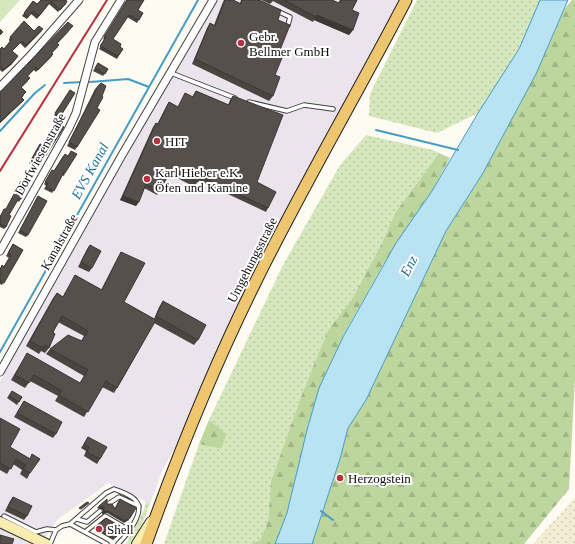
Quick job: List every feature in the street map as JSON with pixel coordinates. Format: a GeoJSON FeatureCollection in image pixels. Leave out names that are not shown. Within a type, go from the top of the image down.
{"type":"FeatureCollection","features":[{"type":"Feature","properties":{"kind":"main road","name":"Umgehungsstraße"},"geometry":{"type":"LineString","coordinates":[[146,544],[200,402],[252,289],[287,220],[406,0]]}},
{"type":"Feature","properties":{"kind":"main road"},"geometry":{"type":"LineString","coordinates":[[137,544],[157,514]]}},
{"type":"Feature","properties":{"kind":"main road"},"geometry":{"type":"LineString","coordinates":[[2,519],[46,544]]}},
{"type":"Feature","properties":{"kind":"street"},"geometry":{"type":"LineString","coordinates":[[0,86],[30,56],[79,0]]}},
{"type":"Feature","properties":{"kind":"street","name":"Dorfwiesenstraße"},"geometry":{"type":"LineString","coordinates":[[0,251],[69,128],[76,113],[95,42],[121,0]]}},
{"type":"Feature","properties":{"kind":"street","name":"Kanalstraße"},"geometry":{"type":"LineString","coordinates":[[0,372],[122,155],[213,0]]}},
{"type":"Feature","properties":{"kind":"lane"},"geometry":{"type":"LineString","coordinates":[[271,9],[290,17],[288,24]]}},
{"type":"Feature","properties":{"kind":"lane"},"geometry":{"type":"LineString","coordinates":[[171,73],[237,98]]}},
{"type":"Feature","properties":{"kind":"lane"},"geometry":{"type":"LineString","coordinates":[[244,100],[287,111],[304,106],[332,109]]}},
{"type":"Feature","properties":{"kind":"lane"},"geometry":{"type":"LineString","coordinates":[[50,544],[56,530],[62,526],[70,524],[114,488],[136,500],[140,506],[139,512],[129,530],[118,544]]}},
{"type":"Feature","properties":{"kind":"lane"},"geometry":{"type":"LineString","coordinates":[[108,504],[119,497],[140,506]]}},
{"type":"Feature","properties":{"kind":"lane"},"geometry":{"type":"LineString","coordinates":[[77,518],[87,522],[100,510]]}},
{"type":"Feature","properties":{"kind":"lane"},"geometry":{"type":"LineString","coordinates":[[85,532],[105,516],[129,530]]}},
{"type":"Feature","properties":{"kind":"lane"},"geometry":{"type":"LineString","coordinates":[[2,519],[36,532],[47,529],[56,530]]}},
{"type":"Feature","properties":{"kind":"lane"},"geometry":{"type":"LineString","coordinates":[[70,524],[107,544]]}},
{"type":"Feature","properties":{"kind":"shaded area"},"geometry":{"type":"Polygon","coordinates":[[[215,0],[399,0],[211,367],[175,448],[163,469],[150,504],[108,483],[57,520],[41,544],[0,544],[0,381],[215,0]]]}},
{"type":"Feature","properties":{"kind":"shaded area"},"geometry":{"type":"Polygon","coordinates":[[[575,498],[575,544],[533,544],[572,501],[575,498]]]}},
{"type":"Feature","properties":{"kind":"green space"},"geometry":{"type":"Polygon","coordinates":[[[0,0],[20,0],[0,22],[0,0]]]}},
{"type":"Feature","properties":{"kind":"green space"},"geometry":{"type":"Polygon","coordinates":[[[417,0],[540,0],[519,49],[478,113],[437,133],[369,116],[370,94],[417,0]]]}},
{"type":"Feature","properties":{"kind":"green space"},"geometry":{"type":"Polygon","coordinates":[[[572,0],[575,0],[575,378],[569,489],[524,544],[312,544],[340,459],[348,428],[366,400],[446,231],[483,173],[536,74],[565,8],[572,0]]]}},
{"type":"Feature","properties":{"kind":"green space"},"geometry":{"type":"Polygon","coordinates":[[[366,135],[433,150],[439,153],[395,213],[383,241],[352,299],[328,330],[302,394],[271,481],[268,521],[260,540],[250,544],[164,544],[199,444],[221,449],[227,434],[209,420],[283,265],[340,165],[366,135]]]}},
{"type":"Feature","properties":{"kind":"green space"},"geometry":{"type":"Polygon","coordinates":[[[439,153],[450,158],[432,191],[384,263],[343,336],[319,388],[307,430],[287,513],[275,544],[250,544],[260,540],[268,521],[271,481],[302,394],[328,330],[352,299],[383,241],[395,213],[439,153]]]}},
{"type":"Feature","properties":{"kind":"green space"},"geometry":{"type":"Polygon","coordinates":[[[209,420],[227,434],[221,449],[199,444],[209,420]]]}},
{"type":"Feature","properties":{"kind":"green space"},"geometry":{"type":"Polygon","coordinates":[[[146,501],[150,504],[135,542],[133,544],[126,544],[144,510],[146,501]]]}},
{"type":"Feature","properties":{"kind":"water","name":"Enz"},"geometry":{"type":"Polygon","coordinates":[[[540,0],[568,0],[536,74],[483,173],[446,231],[366,400],[348,428],[340,459],[312,544],[275,544],[287,513],[307,430],[319,388],[343,337],[396,243],[432,191],[478,113],[519,49],[540,0]]]}},
{"type":"Feature","properties":{"kind":"building"},"geometry":{"type":"Polygon","coordinates":[[[41,0],[66,0],[67,2],[60,10],[51,1],[39,16],[33,11],[28,17],[24,13],[33,1],[37,4],[41,0]]]}},
{"type":"Feature","properties":{"kind":"building"},"geometry":{"type":"Polygon","coordinates":[[[127,0],[144,0],[138,10],[143,13],[139,20],[129,15],[113,39],[121,44],[120,47],[123,49],[118,56],[100,46],[127,0]]]}},
{"type":"Feature","properties":{"kind":"building","name":"Gebr. Bellmer GmbH"},"geometry":{"type":"Polygon","coordinates":[[[225,0],[233,0],[241,4],[242,0],[259,0],[281,10],[278,20],[290,25],[280,50],[284,53],[275,75],[280,77],[273,96],[195,59],[210,23],[215,26],[225,0]]]}},
{"type":"Feature","properties":{"kind":"building"},"geometry":{"type":"Polygon","coordinates":[[[284,0],[332,0],[339,3],[341,0],[357,0],[352,10],[359,13],[353,30],[317,15],[316,17],[284,0]]]}},
{"type":"Feature","properties":{"kind":"building"},"geometry":{"type":"Polygon","coordinates":[[[24,21],[34,31],[39,26],[43,29],[26,45],[22,41],[12,51],[18,56],[4,69],[0,66],[0,49],[2,47],[4,49],[12,39],[10,37],[24,21]]]}},
{"type":"Feature","properties":{"kind":"building"},"geometry":{"type":"Polygon","coordinates":[[[68,22],[73,26],[57,43],[59,45],[51,53],[53,54],[38,70],[36,67],[27,76],[30,78],[21,87],[26,92],[21,97],[24,100],[0,122],[0,92],[68,22]]]}},
{"type":"Feature","properties":{"kind":"building"},"geometry":{"type":"Polygon","coordinates":[[[98,63],[108,69],[105,74],[95,68],[98,63]]]}},
{"type":"Feature","properties":{"kind":"building"},"geometry":{"type":"Polygon","coordinates":[[[101,83],[106,86],[102,96],[103,97],[97,108],[100,110],[77,147],[69,142],[98,86],[101,83]]]}},
{"type":"Feature","properties":{"kind":"building"},"geometry":{"type":"Polygon","coordinates":[[[70,90],[75,93],[60,117],[55,113],[70,90]]]}},
{"type":"Feature","properties":{"kind":"building"},"geometry":{"type":"Polygon","coordinates":[[[196,91],[229,105],[233,96],[283,115],[257,182],[276,192],[268,208],[200,176],[198,182],[171,169],[160,191],[146,184],[139,202],[123,196],[156,123],[158,124],[169,102],[178,107],[185,93],[193,97],[196,91]]]}},
{"type":"Feature","properties":{"kind":"building"},"geometry":{"type":"Polygon","coordinates":[[[56,122],[64,127],[40,165],[31,160],[40,144],[43,145],[56,122]]]}},
{"type":"Feature","properties":{"kind":"building"},"geometry":{"type":"Polygon","coordinates":[[[71,151],[77,154],[65,173],[64,172],[54,191],[46,187],[48,183],[45,182],[52,170],[54,171],[65,154],[68,156],[71,151]]]}},
{"type":"Feature","properties":{"kind":"building"},"geometry":{"type":"Polygon","coordinates":[[[21,181],[26,184],[23,189],[26,191],[21,199],[19,198],[9,215],[11,216],[6,227],[0,224],[0,217],[21,181]]]}},
{"type":"Feature","properties":{"kind":"building"},"geometry":{"type":"Polygon","coordinates":[[[38,196],[47,201],[28,235],[20,230],[38,196]]]}},
{"type":"Feature","properties":{"kind":"building"},"geometry":{"type":"Polygon","coordinates":[[[13,244],[23,250],[4,283],[0,281],[0,270],[2,265],[4,267],[11,255],[8,253],[13,244]]]}},
{"type":"Feature","properties":{"kind":"building"},"geometry":{"type":"Polygon","coordinates":[[[90,245],[101,251],[92,268],[81,262],[90,245]]]}},
{"type":"Feature","properties":{"kind":"building"},"geometry":{"type":"Polygon","coordinates":[[[121,252],[145,263],[124,302],[156,320],[117,388],[106,381],[88,412],[59,395],[62,391],[34,375],[29,383],[15,375],[27,353],[80,383],[88,370],[50,349],[68,335],[82,341],[88,331],[62,316],[53,332],[55,334],[49,348],[45,345],[43,348],[30,341],[57,293],[63,297],[75,275],[102,290],[121,252]]]}},
{"type":"Feature","properties":{"kind":"building"},"geometry":{"type":"Polygon","coordinates":[[[163,301],[206,325],[198,340],[156,316],[163,301]]]}},
{"type":"Feature","properties":{"kind":"building"},"geometry":{"type":"Polygon","coordinates":[[[12,391],[22,397],[19,402],[9,396],[12,391]]]}},
{"type":"Feature","properties":{"kind":"building"},"geometry":{"type":"Polygon","coordinates":[[[24,401],[62,422],[56,434],[17,413],[24,401]]]}},
{"type":"Feature","properties":{"kind":"building"},"geometry":{"type":"Polygon","coordinates":[[[0,418],[20,429],[10,447],[30,459],[32,454],[40,459],[30,473],[23,469],[26,465],[16,459],[11,469],[0,463],[0,418]]]}},
{"type":"Feature","properties":{"kind":"building"},"geometry":{"type":"Polygon","coordinates":[[[88,437],[107,447],[100,459],[87,452],[89,447],[84,444],[88,437]]]}},
{"type":"Feature","properties":{"kind":"building"},"geometry":{"type":"Polygon","coordinates":[[[13,497],[32,506],[27,516],[8,507],[13,497]]]}},
{"type":"Feature","properties":{"kind":"building"},"geometry":{"type":"Polygon","coordinates":[[[107,499],[107,504],[112,504],[115,509],[120,499],[136,508],[130,518],[125,521],[108,511],[104,512],[104,507],[99,506],[107,499]]]}},
{"type":"Feature","properties":{"kind":"building"},"geometry":{"type":"Polygon","coordinates":[[[87,502],[89,503],[81,509],[79,508],[87,502]]]}},
{"type":"Feature","properties":{"kind":"building"},"geometry":{"type":"Polygon","coordinates":[[[106,518],[120,526],[117,528],[122,532],[114,538],[95,528],[106,518]]]}},
{"type":"Feature","properties":{"kind":"building"},"geometry":{"type":"Polygon","coordinates":[[[0,535],[14,539],[12,544],[0,544],[0,535]]]}},
{"type":"Feature","properties":{"kind":"waterway","name":"EVS Kanal"},"geometry":{"type":"LineString","coordinates":[[0,352],[198,0]]}},
{"type":"Feature","properties":{"kind":"waterway"},"geometry":{"type":"LineString","coordinates":[[90,82],[128,79],[149,87]]}},
{"type":"Feature","properties":{"kind":"waterway"},"geometry":{"type":"LineString","coordinates":[[64,83],[82,82]]}},
{"type":"Feature","properties":{"kind":"waterway"},"geometry":{"type":"LineString","coordinates":[[0,131],[35,93],[45,85]]}},
{"type":"Feature","properties":{"kind":"waterway"},"geometry":{"type":"LineString","coordinates":[[376,130],[458,150]]}},
{"type":"Feature","properties":{"kind":"waterway"},"geometry":{"type":"LineString","coordinates":[[321,511],[333,520]]}},
{"type":"Feature","properties":{"kind":"railway"},"geometry":{"type":"LineString","coordinates":[[0,171],[107,0]]}},
{"type":"Feature","properties":{"kind":"place","name":"Gebr. Bellmer GmbH"},"geometry":{"type":"Point","coordinates":[241,43]}},
{"type":"Feature","properties":{"kind":"place","name":"HIT"},"geometry":{"type":"Point","coordinates":[157,141]}},
{"type":"Feature","properties":{"kind":"place","name":"Karl Hieber e.K. Öfen und Kamine"},"geometry":{"type":"Point","coordinates":[147,179]}},
{"type":"Feature","properties":{"kind":"place","name":"Herzogstein"},"geometry":{"type":"Point","coordinates":[340,478]}},
{"type":"Feature","properties":{"kind":"place","name":"Shell"},"geometry":{"type":"Point","coordinates":[99,529]}}]}
